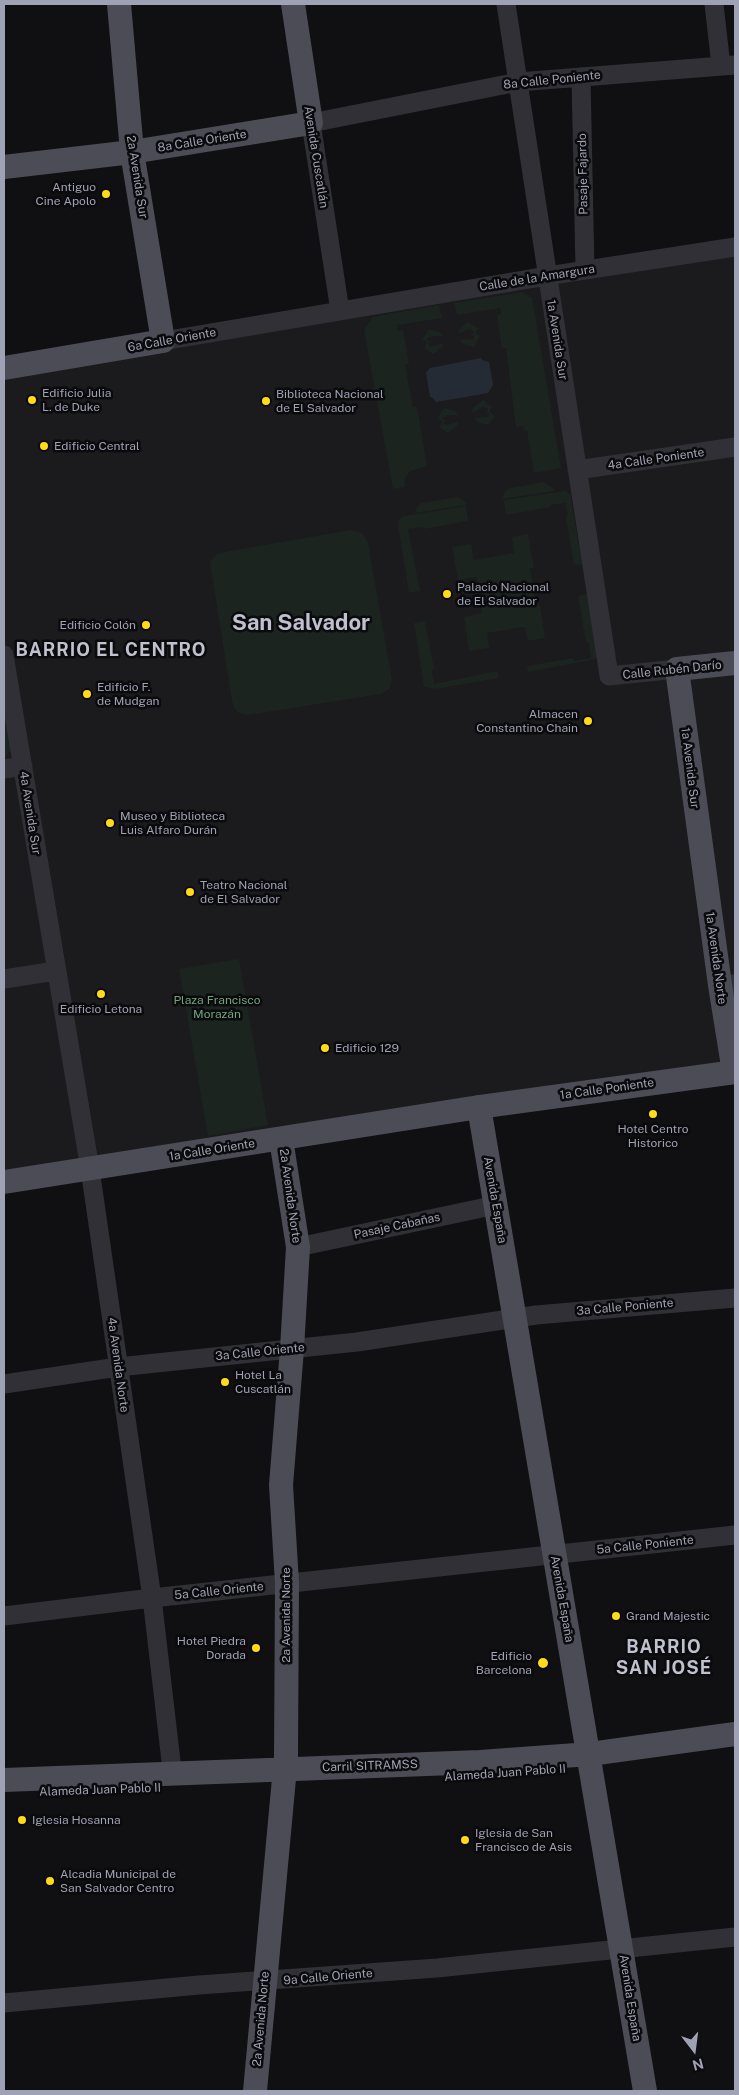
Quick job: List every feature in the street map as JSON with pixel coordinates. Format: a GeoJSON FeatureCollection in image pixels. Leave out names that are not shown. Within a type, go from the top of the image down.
{"type":"FeatureCollection","features":[{"type":"Feature","properties":{"kind":"main road","name":"Avenida Cuscatlán"},"geometry":{"type":"LineString","coordinates":[[293,4],[311,122]]}},
{"type":"Feature","properties":{"kind":"main road","name":"2a Avenida Sur"},"geometry":{"type":"LineString","coordinates":[[118,6],[132,152],[164,341]]}},
{"type":"Feature","properties":{"kind":"main road","name":"8a Calle Oriente"},"geometry":{"type":"LineString","coordinates":[[4,167],[132,152],[311,122]]}},
{"type":"Feature","properties":{"kind":"main road","name":"6a Calle Oriente"},"geometry":{"type":"LineString","coordinates":[[4,368],[164,341]]}},
{"type":"Feature","properties":{"kind":"main road","name":"Calle Rubén Darío"},"geometry":{"type":"LineString","coordinates":[[677,669],[735,663]]}},
{"type":"Feature","properties":{"kind":"main road","name":"1a Avenida Sur"},"geometry":{"type":"LineString","coordinates":[[677,669],[703,868]]}},
{"type":"Feature","properties":{"kind":"main road","name":"1a Avenida Norte"},"geometry":{"type":"LineString","coordinates":[[703,868],[727,984],[735,1074]]}},
{"type":"Feature","properties":{"kind":"main road","name":"1a Calle Poniente"},"geometry":{"type":"LineString","coordinates":[[478,1107],[735,1074]]}},
{"type":"Feature","properties":{"kind":"main road","name":"1a Calle Oriente"},"geometry":{"type":"LineString","coordinates":[[4,1182],[478,1107]]}},
{"type":"Feature","properties":{"kind":"main road","name":"Avenida España"},"geometry":{"type":"LineString","coordinates":[[478,1107],[554,1555],[590,1754],[645,2091]]}},
{"type":"Feature","properties":{"kind":"main road","name":"2a Avenida Norte"},"geometry":{"type":"LineString","coordinates":[[255,2091],[285,1769],[287,1583],[281,1485],[298,1247],[281,1139]]}},
{"type":"Feature","properties":{"kind":"main road","name":"Alameda Juan Pablo II"},"geometry":{"type":"LineString","coordinates":[[590,1754],[735,1722]]}},
{"type":"Feature","properties":{"kind":"main road"},"geometry":{"type":"LineString","coordinates":[[590,1754],[735,1734]]}},
{"type":"Feature","properties":{"kind":"main road","name":"Alameda Juan Pablo II"},"geometry":{"type":"LineString","coordinates":[[4,1793],[478,1750],[590,1754],[735,1748]]}},
{"type":"Feature","properties":{"kind":"main road","name":"Alameda Juan Pablo II"},"geometry":{"type":"LineString","coordinates":[[4,1767],[171,1761],[285,1769]]}},
{"type":"Feature","properties":{"kind":"main road"},"geometry":{"type":"LineString","coordinates":[[4,1780],[285,1769]]}},
{"type":"Feature","properties":{"kind":"street","name":"1a Avenida Sur"},"geometry":{"type":"LineString","coordinates":[[506,4],[546,276],[609,676]]}},
{"type":"Feature","properties":{"kind":"street"},"geometry":{"type":"LineString","coordinates":[[714,4],[728,65]]}},
{"type":"Feature","properties":{"kind":"street","name":"8a Calle Poniente"},"geometry":{"type":"LineString","coordinates":[[311,122],[518,82],[728,65]]}},
{"type":"Feature","properties":{"kind":"street","name":"Pasaje Fajardo"},"geometry":{"type":"LineString","coordinates":[[581,77],[585,270]]}},
{"type":"Feature","properties":{"kind":"street","name":"Avenida Cuscatlán"},"geometry":{"type":"LineString","coordinates":[[311,122],[340,311]]}},
{"type":"Feature","properties":{"kind":"street","name":"Calle de la Amargura"},"geometry":{"type":"LineString","coordinates":[[340,311],[546,276],[735,247]]}},
{"type":"Feature","properties":{"kind":"street","name":"6a Calle Oriente"},"geometry":{"type":"LineString","coordinates":[[164,341],[340,311]]}},
{"type":"Feature","properties":{"kind":"street","name":"4a Calle Poniente"},"geometry":{"type":"LineString","coordinates":[[578,470],[735,447]]}},
{"type":"Feature","properties":{"kind":"street","name":"4a Avenida Sur"},"geometry":{"type":"LineString","coordinates":[[4,655],[56,971]]}},
{"type":"Feature","properties":{"kind":"street","name":"Calle Rubén Darío"},"geometry":{"type":"LineString","coordinates":[[609,676],[677,669]]}},
{"type":"Feature","properties":{"kind":"street"},"geometry":{"type":"LineString","coordinates":[[4,769],[23,766]]}},
{"type":"Feature","properties":{"kind":"street"},"geometry":{"type":"LineString","coordinates":[[4,979],[56,971]]}},
{"type":"Feature","properties":{"kind":"street","name":"4a Avenida Norte"},"geometry":{"type":"LineString","coordinates":[[56,971],[90,1169],[152,1598],[171,1761]]}},
{"type":"Feature","properties":{"kind":"street","name":"Pasaje Cabañas"},"geometry":{"type":"LineString","coordinates":[[298,1247],[496,1205]]}},
{"type":"Feature","properties":{"kind":"street","name":"3a Calle Poniente"},"geometry":{"type":"LineString","coordinates":[[515,1318],[735,1298]]}},
{"type":"Feature","properties":{"kind":"street","name":"3a Calle Oriente"},"geometry":{"type":"LineString","coordinates":[[4,1384],[118,1367],[357,1342],[515,1318]]}},
{"type":"Feature","properties":{"kind":"street","name":"5a Calle Poniente"},"geometry":{"type":"LineString","coordinates":[[554,1555],[735,1535]]}},
{"type":"Feature","properties":{"kind":"street","name":"5a Calle Oriente"},"geometry":{"type":"LineString","coordinates":[[4,1616],[287,1583],[554,1555]]}},
{"type":"Feature","properties":{"kind":"street","name":"9a Calle Oriente"},"geometry":{"type":"LineString","coordinates":[[4,2003],[437,1968],[622,1947],[735,1937]]}},
{"type":"Feature","properties":{"kind":"shaded area"},"geometry":{"type":"Polygon","coordinates":[[[735,251],[735,1069],[4,1183],[4,372],[735,251]]]}},
{"type":"Feature","properties":{"kind":"shaded area"},"geometry":{"type":"Polygon","coordinates":[[[481,358],[489,362],[493,385],[488,393],[436,402],[430,397],[426,373],[430,368],[481,358]]]}},
{"type":"Feature","properties":{"kind":"green space"},"geometry":{"type":"Polygon","coordinates":[[[522,292],[532,298],[561,468],[534,473],[527,430],[524,431],[523,426],[516,427],[506,348],[502,348],[497,315],[501,314],[500,308],[457,315],[454,303],[522,292]]]}},
{"type":"Feature","properties":{"kind":"green space"},"geometry":{"type":"Polygon","coordinates":[[[439,305],[442,318],[397,325],[398,331],[403,330],[409,364],[405,365],[413,407],[417,407],[427,466],[410,471],[404,480],[405,487],[393,489],[364,330],[373,317],[439,305]]]}},
{"type":"Feature","properties":{"kind":"green space"},"geometry":{"type":"Polygon","coordinates":[[[468,322],[479,329],[476,331],[476,334],[480,336],[474,347],[463,344],[460,340],[474,339],[474,335],[470,335],[474,333],[473,331],[469,329],[458,334],[459,330],[468,322]]]}},
{"type":"Feature","properties":{"kind":"green space"},"geometry":{"type":"Polygon","coordinates":[[[429,329],[441,333],[443,336],[432,336],[427,339],[432,341],[428,344],[430,347],[444,343],[433,354],[424,348],[427,343],[425,340],[422,340],[429,329]]]}},
{"type":"Feature","properties":{"kind":"green space"},"geometry":{"type":"Polygon","coordinates":[[[483,400],[493,408],[490,409],[490,412],[495,416],[488,425],[477,422],[474,418],[488,417],[489,413],[485,413],[488,409],[483,407],[472,413],[473,408],[483,400]]]}},
{"type":"Feature","properties":{"kind":"green space"},"geometry":{"type":"Polygon","coordinates":[[[444,408],[456,411],[458,415],[447,415],[443,418],[443,420],[447,420],[443,422],[445,425],[459,422],[448,433],[439,427],[442,422],[440,419],[437,419],[444,408]]]}},
{"type":"Feature","properties":{"kind":"green space"},"geometry":{"type":"Polygon","coordinates":[[[544,482],[553,488],[554,491],[502,499],[505,491],[510,488],[544,482]]]}},
{"type":"Feature","properties":{"kind":"green space"},"geometry":{"type":"Polygon","coordinates":[[[565,491],[570,494],[582,564],[574,565],[565,503],[506,515],[504,500],[565,491]]]}},
{"type":"Feature","properties":{"kind":"green space"},"geometry":{"type":"Polygon","coordinates":[[[457,497],[466,502],[466,505],[414,513],[422,503],[457,497]]]}},
{"type":"Feature","properties":{"kind":"green space"},"geometry":{"type":"Polygon","coordinates":[[[466,506],[468,521],[424,529],[423,527],[408,529],[420,591],[409,593],[398,525],[399,519],[404,516],[466,506]]]}},
{"type":"Feature","properties":{"kind":"green space"},"geometry":{"type":"Polygon","coordinates":[[[351,530],[362,533],[368,543],[392,680],[389,689],[381,694],[248,715],[240,713],[234,707],[232,701],[210,562],[216,555],[224,552],[351,530]]]}},
{"type":"Feature","properties":{"kind":"green space"},"geometry":{"type":"Polygon","coordinates":[[[528,534],[534,568],[530,568],[536,605],[540,605],[545,638],[528,641],[525,627],[487,633],[489,648],[469,651],[464,617],[482,613],[477,577],[458,580],[452,547],[471,544],[474,560],[514,553],[512,537],[528,534]]]}},
{"type":"Feature","properties":{"kind":"green space"},"geometry":{"type":"Polygon","coordinates":[[[587,594],[597,655],[596,659],[528,672],[527,666],[573,658],[574,661],[591,658],[588,642],[586,642],[578,596],[587,594]]]}},
{"type":"Feature","properties":{"kind":"green space"},"geometry":{"type":"Polygon","coordinates":[[[425,621],[434,669],[432,670],[434,684],[497,671],[499,678],[435,689],[424,687],[414,623],[425,621]]]}},
{"type":"Feature","properties":{"kind":"green space"},"geometry":{"type":"Polygon","coordinates":[[[4,685],[12,747],[4,759],[4,685]]]}},
{"type":"Feature","properties":{"kind":"green space","name":"Plaza Francisco Morazán"},"geometry":{"type":"Polygon","coordinates":[[[239,959],[268,1125],[208,1136],[179,969],[239,959]]]}},
{"type":"Feature","properties":{"kind":"place","name":"Antiguo Cine Apolo"},"geometry":{"type":"Point","coordinates":[106,194]}},
{"type":"Feature","properties":{"kind":"place","name":"Edificio Julia L. de Duke"},"geometry":{"type":"Point","coordinates":[32,400]}},
{"type":"Feature","properties":{"kind":"place","name":"Biblioteca Nacional de El Salvador"},"geometry":{"type":"Point","coordinates":[266,401]}},
{"type":"Feature","properties":{"kind":"place","name":"Edificio Central"},"geometry":{"type":"Point","coordinates":[44,446]}},
{"type":"Feature","properties":{"kind":"place","name":"Palacio Nacional de El Salvador"},"geometry":{"type":"Point","coordinates":[447,594]}},
{"type":"Feature","properties":{"kind":"place","name":"Edificio Colón"},"geometry":{"type":"Point","coordinates":[146,625]}},
{"type":"Feature","properties":{"kind":"place","name":"Edificio F. de Mudgan"},"geometry":{"type":"Point","coordinates":[87,694]}},
{"type":"Feature","properties":{"kind":"place","name":"Almacen Constantino Chain"},"geometry":{"type":"Point","coordinates":[588,721]}},
{"type":"Feature","properties":{"kind":"place","name":"Museo y Biblioteca Luis Alfaro Durán"},"geometry":{"type":"Point","coordinates":[110,823]}},
{"type":"Feature","properties":{"kind":"place","name":"Teatro Nacional de El Salvador"},"geometry":{"type":"Point","coordinates":[190,892]}},
{"type":"Feature","properties":{"kind":"place","name":"Edificio Letona"},"geometry":{"type":"Point","coordinates":[101,994]}},
{"type":"Feature","properties":{"kind":"place","name":"Edificio 129"},"geometry":{"type":"Point","coordinates":[325,1048]}},
{"type":"Feature","properties":{"kind":"place","name":"Hotel Centro Historico"},"geometry":{"type":"Point","coordinates":[653,1114]}},
{"type":"Feature","properties":{"kind":"place","name":"Hotel La Cuscatlán"},"geometry":{"type":"Point","coordinates":[225,1382]}},
{"type":"Feature","properties":{"kind":"place","name":"Grand Majestic"},"geometry":{"type":"Point","coordinates":[616,1616]}},
{"type":"Feature","properties":{"kind":"place","name":"Hotel Piedra Dorada"},"geometry":{"type":"Point","coordinates":[256,1648]}},
{"type":"Feature","properties":{"kind":"place","name":"Edificio Barcelona"},"geometry":{"type":"Point","coordinates":[543,1663]}},
{"type":"Feature","properties":{"kind":"place","name":"Iglesia Hosanna"},"geometry":{"type":"Point","coordinates":[22,1820]}},
{"type":"Feature","properties":{"kind":"place","name":"Iglesia de San Francisco de Asis"},"geometry":{"type":"Point","coordinates":[465,1840]}},
{"type":"Feature","properties":{"kind":"place","name":"Alcadia Municipal de San Salvador Centro"},"geometry":{"type":"Point","coordinates":[50,1881]}},
{"type":"Feature","properties":{"kind":"district","name":"San Salvador"},"geometry":{"type":"Point","coordinates":[301,623]}},
{"type":"Feature","properties":{"kind":"district","name":"BARRIO EL CENTRO"},"geometry":{"type":"Point","coordinates":[111,650]}},
{"type":"Feature","properties":{"kind":"district","name":"BARRIO SAN JOSÉ"},"geometry":{"type":"Point","coordinates":[664,1657]}}]}
